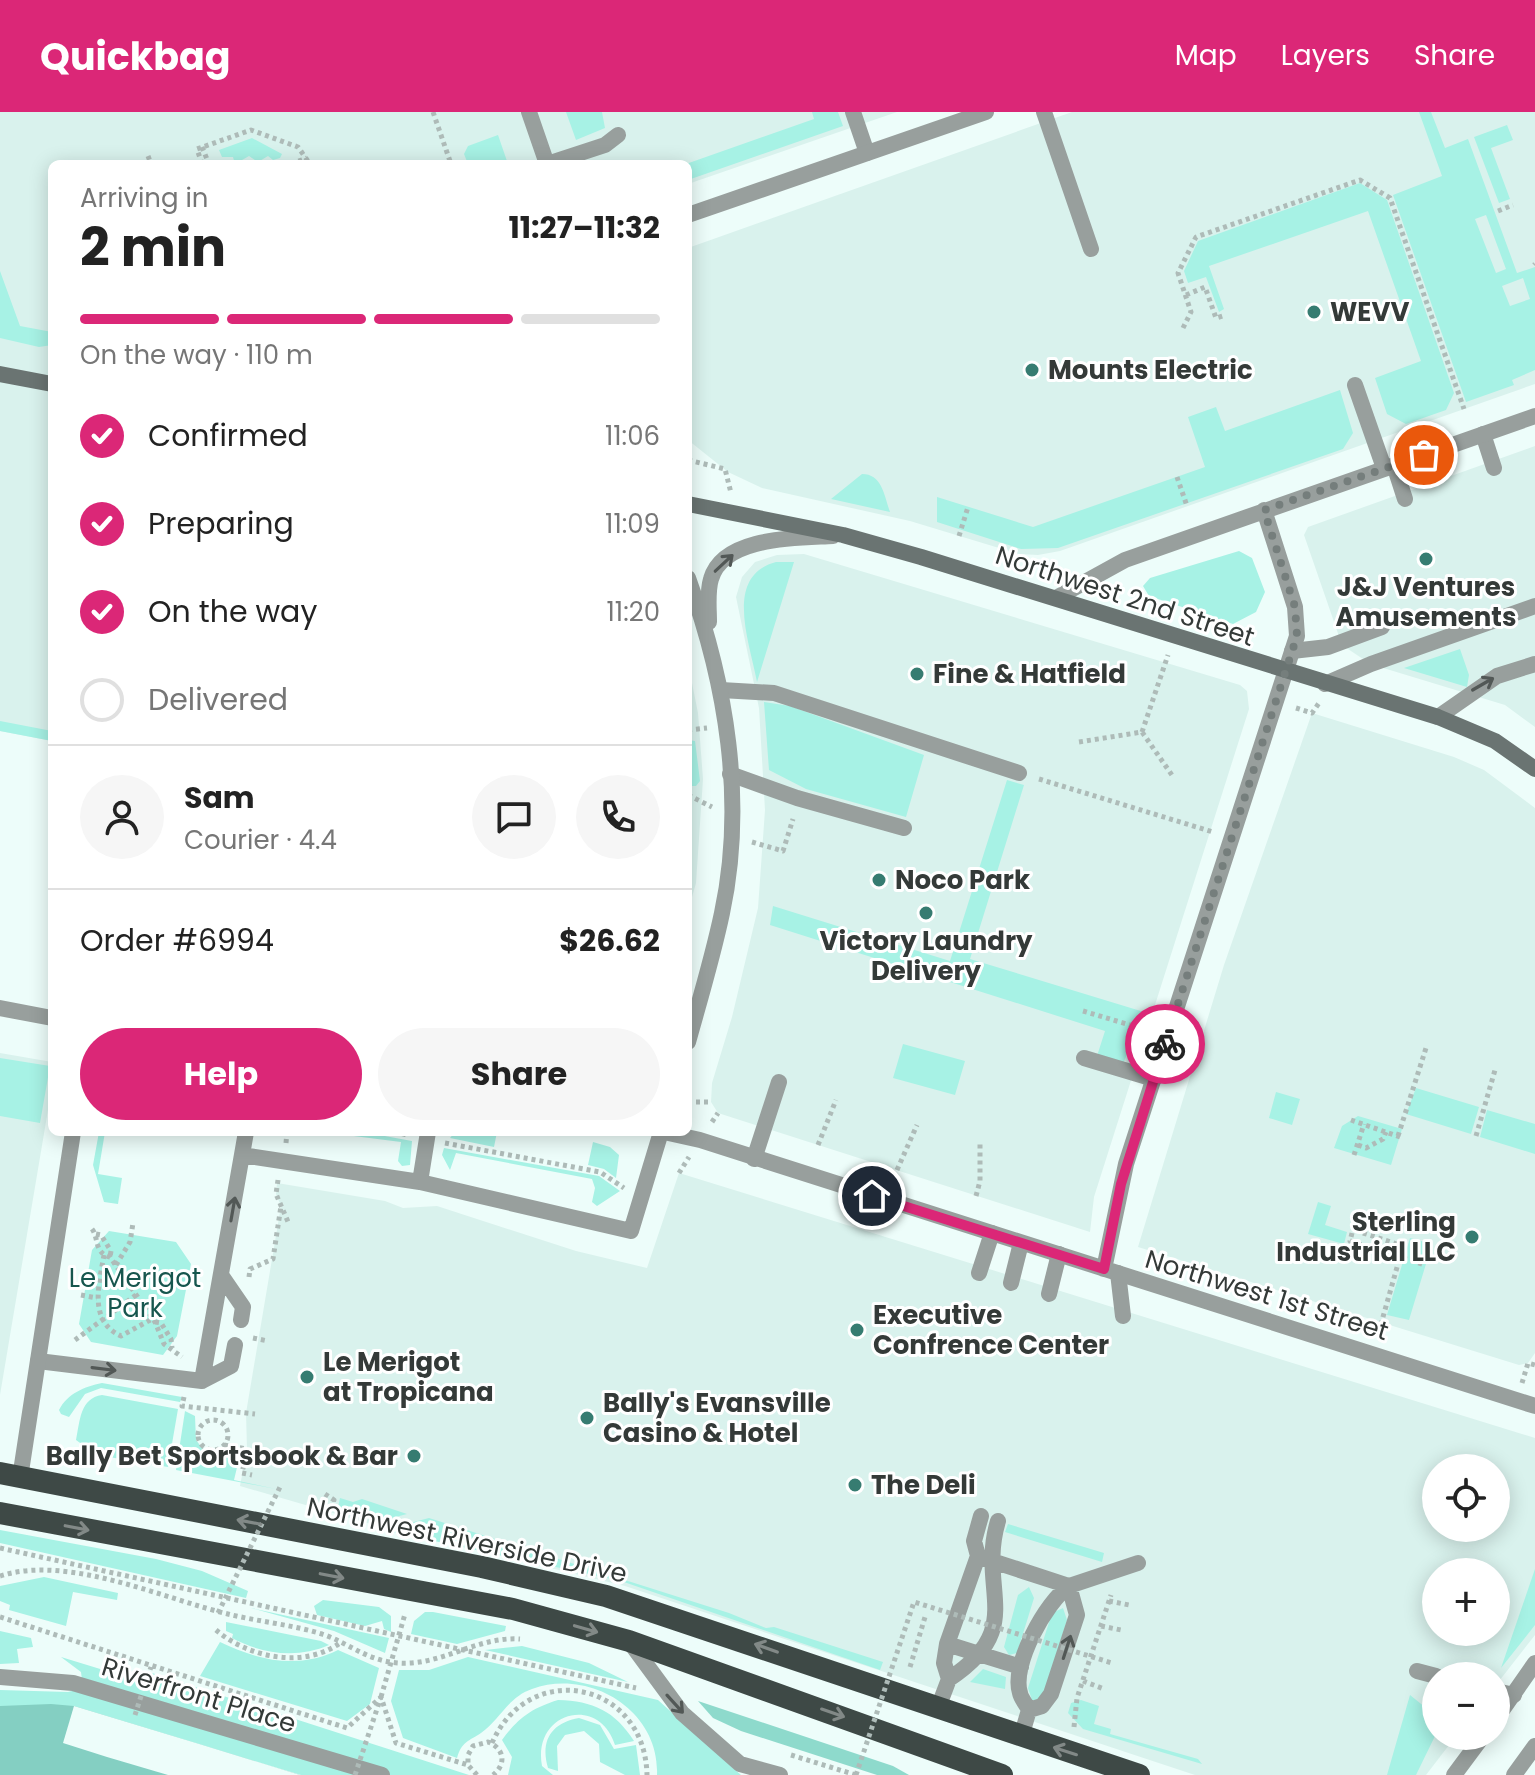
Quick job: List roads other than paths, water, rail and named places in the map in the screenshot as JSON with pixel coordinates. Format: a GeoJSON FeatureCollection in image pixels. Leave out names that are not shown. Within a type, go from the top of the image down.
{"type":"FeatureCollection","features":[{"type":"Feature","properties":{"kind":"highway","name":"Northwest Riverside Drive"},"geometry":{"type":"LineString","coordinates":[[10,1476],[482,1567],[592,1592],[1139,1775]]}},
{"type":"Feature","properties":{"kind":"highway"},"geometry":{"type":"LineString","coordinates":[[0,1513],[513,1609],[629,1641],[994,1774]]}},
{"type":"Feature","properties":{"kind":"main road"},"geometry":{"type":"LineString","coordinates":[[0,374],[48,383]]}},
{"type":"Feature","properties":{"kind":"main road","name":"Northwest 2nd Street"},"geometry":{"type":"LineString","coordinates":[[692,505],[843,535],[1438,717],[1495,741],[1535,769]]}},
{"type":"Feature","properties":{"kind":"street"},"geometry":{"type":"LineString","coordinates":[[529,112],[546,160]]}},
{"type":"Feature","properties":{"kind":"street"},"geometry":{"type":"LineString","coordinates":[[853,112],[867,153]]}},
{"type":"Feature","properties":{"kind":"street"},"geometry":{"type":"LineString","coordinates":[[692,214],[986,112]]}},
{"type":"Feature","properties":{"kind":"street"},"geometry":{"type":"LineString","coordinates":[[1044,112],[1091,249]]}},
{"type":"Feature","properties":{"kind":"street"},"geometry":{"type":"LineString","coordinates":[[559,160],[605,145],[618,135]]}},
{"type":"Feature","properties":{"kind":"street"},"geometry":{"type":"LineString","coordinates":[[1355,385],[1405,499]]}},
{"type":"Feature","properties":{"kind":"street"},"geometry":{"type":"LineString","coordinates":[[1056,598],[1125,560],[1535,416]]}},
{"type":"Feature","properties":{"kind":"street"},"geometry":{"type":"LineString","coordinates":[[1483,434],[1494,468]]}},
{"type":"Feature","properties":{"kind":"street"},"geometry":{"type":"LineString","coordinates":[[1123,1316],[1111,1271],[1119,1190],[1297,636],[1295,607],[1264,510]]}},
{"type":"Feature","properties":{"kind":"street"},"geometry":{"type":"LineString","coordinates":[[708,636],[711,576],[730,556],[763,541],[843,535]]}},
{"type":"Feature","properties":{"kind":"street"},"geometry":{"type":"LineString","coordinates":[[692,590],[708,636],[721,690],[730,774],[730,835],[723,911],[692,1027]]}},
{"type":"Feature","properties":{"kind":"street"},"geometry":{"type":"LineString","coordinates":[[1325,684],[1371,664],[1535,606]]}},
{"type":"Feature","properties":{"kind":"street"},"geometry":{"type":"LineString","coordinates":[[1292,651],[1328,647],[1382,627]]}},
{"type":"Feature","properties":{"kind":"street"},"geometry":{"type":"LineString","coordinates":[[1438,717],[1497,676],[1535,664]]}},
{"type":"Feature","properties":{"kind":"street"},"geometry":{"type":"LineString","coordinates":[[721,690],[774,693],[1019,773]]}},
{"type":"Feature","properties":{"kind":"street"},"geometry":{"type":"LineString","coordinates":[[730,774],[799,799],[904,828]]}},
{"type":"Feature","properties":{"kind":"street"},"geometry":{"type":"LineString","coordinates":[[0,1008],[48,1017]]}},
{"type":"Feature","properties":{"kind":"street"},"geometry":{"type":"LineString","coordinates":[[1084,1058],[1154,1079]]}},
{"type":"Feature","properties":{"kind":"street"},"geometry":{"type":"LineString","coordinates":[[754,1159],[779,1082]]}},
{"type":"Feature","properties":{"kind":"street"},"geometry":{"type":"LineString","coordinates":[[10,1476],[38,1361],[72,1136]]}},
{"type":"Feature","properties":{"kind":"street"},"geometry":{"type":"LineString","coordinates":[[202,1381],[245,1136]]}},
{"type":"Feature","properties":{"kind":"street"},"geometry":{"type":"LineString","coordinates":[[420,1182],[427,1136]]}},
{"type":"Feature","properties":{"kind":"street"},"geometry":{"type":"LineString","coordinates":[[242,1155],[420,1182],[631,1231],[661,1136]]}},
{"type":"Feature","properties":{"kind":"street","name":"Northwest 1st Street"},"geometry":{"type":"LineString","coordinates":[[676,1136],[1535,1406]]}},
{"type":"Feature","properties":{"kind":"street"},"geometry":{"type":"LineString","coordinates":[[979,1273],[992,1233]]}},
{"type":"Feature","properties":{"kind":"street"},"geometry":{"type":"LineString","coordinates":[[1011,1283],[1021,1243]]}},
{"type":"Feature","properties":{"kind":"street"},"geometry":{"type":"LineString","coordinates":[[1049,1294],[1059,1254]]}},
{"type":"Feature","properties":{"kind":"street"},"geometry":{"type":"LineString","coordinates":[[221,1275],[242,1313]]}},
{"type":"Feature","properties":{"kind":"street"},"geometry":{"type":"LineString","coordinates":[[38,1361],[202,1381],[231,1366],[235,1345]]}},
{"type":"Feature","properties":{"kind":"street"},"geometry":{"type":"LineString","coordinates":[[938,1708],[949,1679],[980,1654],[991,1637],[997,1615],[997,1596],[984,1558],[974,1541],[981,1516]]}},
{"type":"Feature","properties":{"kind":"street"},"geometry":{"type":"LineString","coordinates":[[949,1679],[944,1663],[947,1644],[998,1521]]}},
{"type":"Feature","properties":{"kind":"street"},"geometry":{"type":"LineString","coordinates":[[984,1558],[1069,1586]]}},
{"type":"Feature","properties":{"kind":"street"},"geometry":{"type":"LineString","coordinates":[[1021,1737],[1029,1710],[1019,1692],[1021,1667],[1046,1608],[1069,1586],[1138,1563]]}},
{"type":"Feature","properties":{"kind":"street"},"geometry":{"type":"LineString","coordinates":[[1029,1710],[1042,1706],[1051,1694],[1077,1615],[1069,1586]]}},
{"type":"Feature","properties":{"kind":"street"},"geometry":{"type":"LineString","coordinates":[[629,1641],[663,1692],[740,1764],[780,1775]]}},
{"type":"Feature","properties":{"kind":"street"},"geometry":{"type":"LineString","coordinates":[[947,1644],[1021,1667]]}},
{"type":"Feature","properties":{"kind":"street"},"geometry":{"type":"LineString","coordinates":[[1510,1700],[1535,1663]]}},
{"type":"Feature","properties":{"kind":"street"},"geometry":{"type":"LineString","coordinates":[[1417,1671],[1422,1672]]}},
{"type":"Feature","properties":{"kind":"street","name":"Riverfront Place"},"geometry":{"type":"LineString","coordinates":[[0,1677],[73,1683],[382,1775]]}},
{"type":"Feature","properties":{"kind":"street"},"geometry":{"type":"LineString","coordinates":[[1510,1694],[1514,1695]]}},
{"type":"Feature","properties":{"kind":"street"},"geometry":{"type":"LineString","coordinates":[[1514,1775],[1535,1746]]}},
{"type":"Feature","properties":{"kind":"street"},"geometry":{"type":"LineString","coordinates":[[1454,1775],[1473,1750]]}},
{"type":"Feature","properties":{"kind":"place","name":"WEVV"},"geometry":{"type":"Point","coordinates":[1314,312]}},
{"type":"Feature","properties":{"kind":"place","name":"Mounts Electric"},"geometry":{"type":"Point","coordinates":[1032,370]}},
{"type":"Feature","properties":{"kind":"place","name":"J&J Ventures Amusements"},"geometry":{"type":"Point","coordinates":[1426,559]}},
{"type":"Feature","properties":{"kind":"place","name":"Fine & Hatfield"},"geometry":{"type":"Point","coordinates":[917,674]}},
{"type":"Feature","properties":{"kind":"place","name":"Noco Park"},"geometry":{"type":"Point","coordinates":[879,880]}},
{"type":"Feature","properties":{"kind":"place","name":"Victory Laundry Delivery"},"geometry":{"type":"Point","coordinates":[926,913]}},
{"type":"Feature","properties":{"kind":"place","name":"Sterling Industrial LLC"},"geometry":{"type":"Point","coordinates":[1472,1237]}},
{"type":"Feature","properties":{"kind":"place","name":"Executive Confrence Center"},"geometry":{"type":"Point","coordinates":[857,1330]}},
{"type":"Feature","properties":{"kind":"place","name":"Le Merigot at Tropicana"},"geometry":{"type":"Point","coordinates":[307,1377]}},
{"type":"Feature","properties":{"kind":"place","name":"Bally's Evansville Casino & Hotel"},"geometry":{"type":"Point","coordinates":[587,1418]}},
{"type":"Feature","properties":{"kind":"place","name":"Bally Bet Sportsbook & Bar"},"geometry":{"type":"Point","coordinates":[414,1456]}},
{"type":"Feature","properties":{"kind":"place","name":"The Deli"},"geometry":{"type":"Point","coordinates":[855,1485]}},
{"type":"Feature","properties":{"kind":"park label","name":"Le Merigot Park"},"geometry":{"type":"Point","coordinates":[135,1293]}}]}
